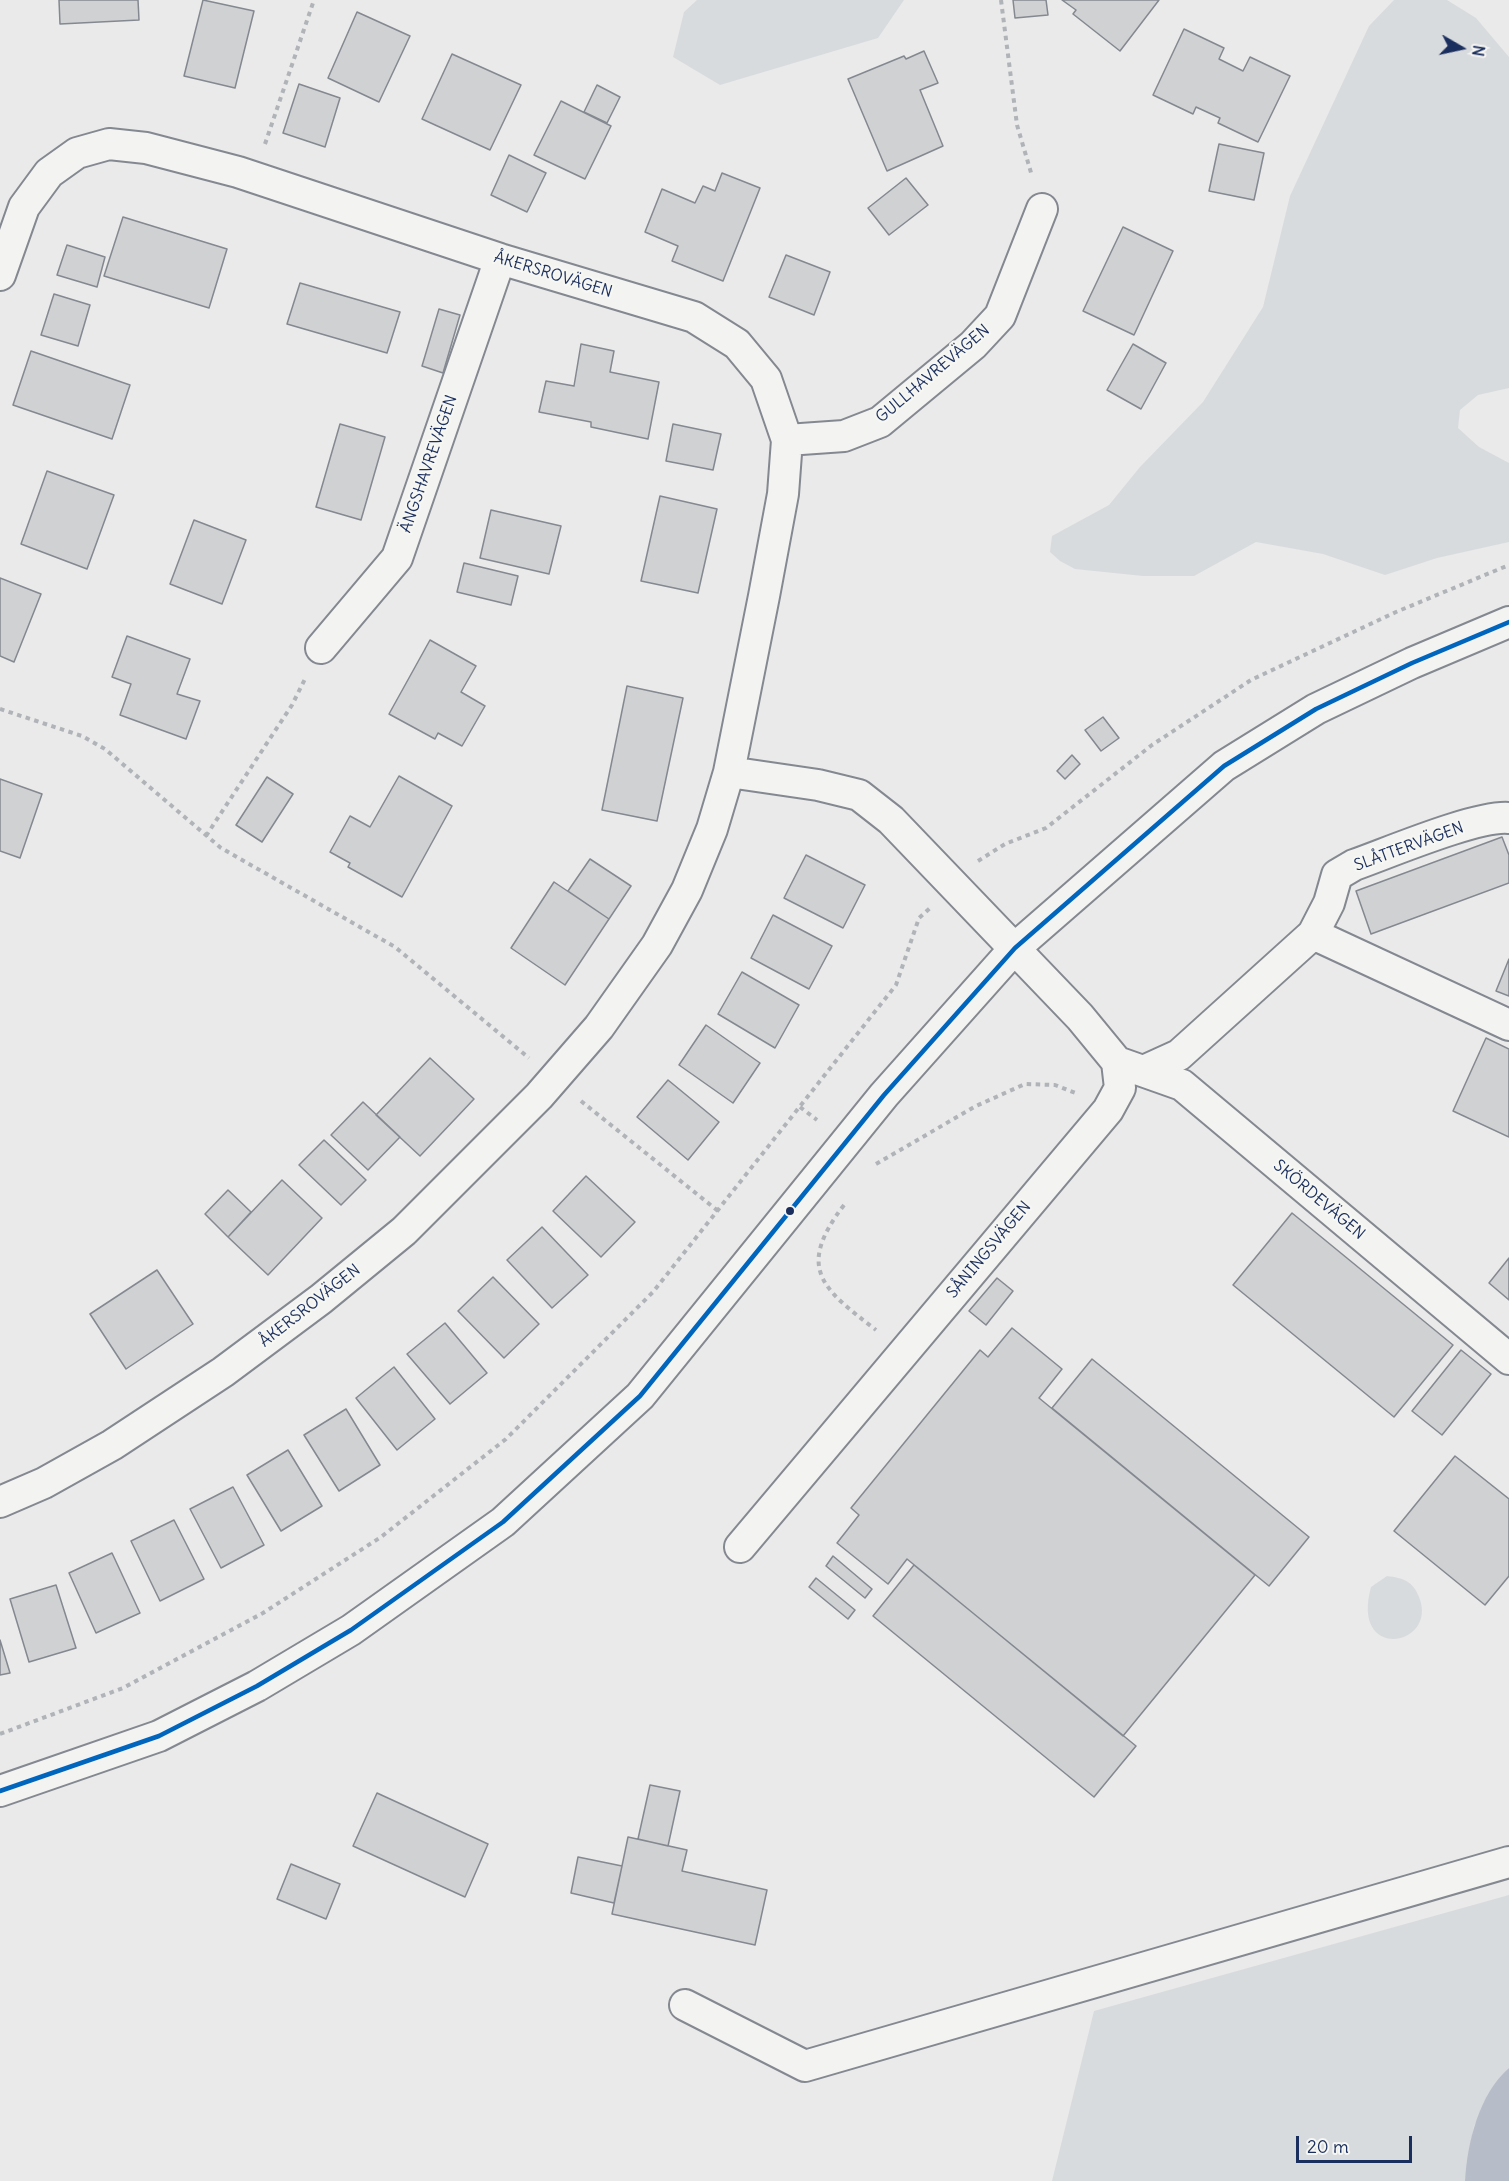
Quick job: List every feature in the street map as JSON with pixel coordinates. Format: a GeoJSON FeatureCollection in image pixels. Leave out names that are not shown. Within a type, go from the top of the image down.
{"type":"FeatureCollection","features":[{"type":"Feature","properties":{"kind":"street","name":"ÅKERSROVÄGEN"},"geometry":{"type":"LineString","coordinates":[[0,275],[24,207],[49,173],[77,153],[109,144],[146,148],[254,177],[500,259],[694,317],[737,344],[766,379],[787,440],[783,494],[729,772],[712,829],[687,891],[657,945],[599,1028],[554,1079],[404,1231],[321,1299],[223,1372],[112,1445],[44,1483],[0,1502]]}},
{"type":"Feature","properties":{"kind":"street","name":"GULLHAVREVÄGEN"},"geometry":{"type":"LineString","coordinates":[[787,440],[844,436],[880,422],[973,345],[1000,316],[1042,209]]}},
{"type":"Feature","properties":{"kind":"street","name":"ÄNGSHAVREVÄGEN"},"geometry":{"type":"LineString","coordinates":[[321,648],[397,558],[500,259]]}},
{"type":"Feature","properties":{"kind":"street"},"geometry":{"type":"LineString","coordinates":[[0,1791],[159,1736],[257,1686],[351,1630],[503,1522],[640,1396],[884,1095],[1015,948],[1224,766],[1316,709],[1412,663],[1509,622]]}},
{"type":"Feature","properties":{"kind":"street"},"geometry":{"type":"LineString","coordinates":[[729,772],[818,785],[859,795],[891,820],[1015,948],[1117,1062]]}},
{"type":"Feature","properties":{"kind":"street","name":"SLÅTTERVÄGEN"},"geometry":{"type":"LineString","coordinates":[[1146,1070],[1179,1055],[1313,934],[1329,903],[1338,875],[1354,866],[1477,822],[1500,817],[1509,818]]}},
{"type":"Feature","properties":{"kind":"street"},"geometry":{"type":"LineString","coordinates":[[1313,934],[1334,946],[1509,1025]]}},
{"type":"Feature","properties":{"kind":"street","name":"SKÖRDEVÄGEN"},"geometry":{"type":"LineString","coordinates":[[1117,1062],[1146,1070],[1182,1085],[1509,1359]]}},
{"type":"Feature","properties":{"kind":"street","name":"SÅNINGSVÄGEN"},"geometry":{"type":"LineString","coordinates":[[741,1547],[1108,1110],[1120,1088],[1117,1062]]}},
{"type":"Feature","properties":{"kind":"street"},"geometry":{"type":"LineString","coordinates":[[685,2005],[805,2066],[1509,1862]]}},
{"type":"Feature","properties":{"kind":"path"},"geometry":{"type":"LineString","coordinates":[[254,177],[314,0]]}},
{"type":"Feature","properties":{"kind":"path"},"geometry":{"type":"LineString","coordinates":[[1001,0],[1017,125],[1042,209]]}},
{"type":"Feature","properties":{"kind":"path"},"geometry":{"type":"LineString","coordinates":[[0,1734],[123,1688],[263,1613],[381,1537],[506,1439],[653,1292],[896,985],[919,918],[971,865],[1005,844],[1046,828],[1152,745],[1251,680],[1396,612],[1509,565]]}},
{"type":"Feature","properties":{"kind":"path"},"geometry":{"type":"LineString","coordinates":[[206,836],[292,705],[321,648]]}},
{"type":"Feature","properties":{"kind":"path"},"geometry":{"type":"LineString","coordinates":[[0,709],[82,736],[105,749],[206,836],[250,866],[372,932],[394,947],[718,1211]]}},
{"type":"Feature","properties":{"kind":"path"},"geometry":{"type":"LineString","coordinates":[[870,1171],[894,1151],[976,1106],[1026,1084],[1055,1085],[1108,1110]]}},
{"type":"Feature","properties":{"kind":"path"},"geometry":{"type":"LineString","coordinates":[[847,1200],[825,1233],[818,1254],[820,1278],[838,1301],[904,1352]]}},
{"type":"Feature","properties":{"kind":"shaded area"},"geometry":{"type":"Polygon","coordinates":[[[697,0],[904,0],[878,38],[720,85],[673,57],[684,12],[697,0]]]}},
{"type":"Feature","properties":{"kind":"shaded area"},"geometry":{"type":"Polygon","coordinates":[[[1394,0],[1447,0],[1476,18],[1509,57],[1509,388],[1478,395],[1460,410],[1458,428],[1479,447],[1509,463],[1509,542],[1437,558],[1385,575],[1323,554],[1256,542],[1194,576],[1143,576],[1075,569],[1060,561],[1050,552],[1052,536],[1109,505],[1140,467],[1203,402],[1263,307],[1290,196],[1369,26],[1394,0]]]}},
{"type":"Feature","properties":{"kind":"shaded area"},"geometry":{"type":"Polygon","coordinates":[[[1387,1576],[1403,1579],[1414,1587],[1419,1597],[1422,1614],[1417,1627],[1407,1635],[1395,1639],[1382,1636],[1372,1628],[1368,1611],[1371,1587],[1387,1576]]]}},
{"type":"Feature","properties":{"kind":"shaded area"},"geometry":{"type":"Polygon","coordinates":[[[1509,1895],[1509,2068],[1474,2126],[1465,2181],[1052,2181],[1094,2011],[1509,1895]]]}},
{"type":"Feature","properties":{"kind":"shaded area"},"geometry":{"type":"Polygon","coordinates":[[[1509,2068],[1509,2181],[1465,2181],[1468,2151],[1476,2120],[1490,2091],[1509,2068]]]}},
{"type":"Feature","properties":{"kind":"building"},"geometry":{"type":"Polygon","coordinates":[[[59,0],[138,0],[139,20],[60,24],[59,0]]]}},
{"type":"Feature","properties":{"kind":"building"},"geometry":{"type":"Polygon","coordinates":[[[203,0],[254,11],[235,88],[184,76],[203,0]]]}},
{"type":"Feature","properties":{"kind":"building"},"geometry":{"type":"Polygon","coordinates":[[[1013,0],[1046,0],[1048,15],[1015,18],[1013,0]]]}},
{"type":"Feature","properties":{"kind":"building"},"geometry":{"type":"Polygon","coordinates":[[[1062,0],[1159,0],[1120,51],[1073,14],[1076,10],[1062,0]]]}},
{"type":"Feature","properties":{"kind":"building"},"geometry":{"type":"Polygon","coordinates":[[[357,12],[410,36],[379,102],[328,78],[357,12]]]}},
{"type":"Feature","properties":{"kind":"building"},"geometry":{"type":"Polygon","coordinates":[[[1184,29],[1224,48],[1219,59],[1243,71],[1250,57],[1290,76],[1258,142],[1218,123],[1220,118],[1196,107],[1193,114],[1153,95],[1184,29]]]}},
{"type":"Feature","properties":{"kind":"building"},"geometry":{"type":"Polygon","coordinates":[[[924,51],[938,83],[920,90],[943,146],[887,171],[848,79],[904,56],[906,59],[924,51]]]}},
{"type":"Feature","properties":{"kind":"building"},"geometry":{"type":"Polygon","coordinates":[[[452,54],[521,85],[490,150],[422,119],[452,54]]]}},
{"type":"Feature","properties":{"kind":"building"},"geometry":{"type":"Polygon","coordinates":[[[299,84],[340,98],[325,147],[283,133],[299,84]]]}},
{"type":"Feature","properties":{"kind":"building"},"geometry":{"type":"Polygon","coordinates":[[[597,85],[620,97],[607,123],[584,112],[597,85]]]}},
{"type":"Feature","properties":{"kind":"building"},"geometry":{"type":"Polygon","coordinates":[[[561,101],[611,126],[585,179],[534,155],[561,101]]]}},
{"type":"Feature","properties":{"kind":"building"},"geometry":{"type":"Polygon","coordinates":[[[1219,144],[1264,153],[1254,200],[1209,191],[1219,144]]]}},
{"type":"Feature","properties":{"kind":"building"},"geometry":{"type":"Polygon","coordinates":[[[509,155],[546,173],[527,212],[491,195],[509,155]]]}},
{"type":"Feature","properties":{"kind":"building"},"geometry":{"type":"Polygon","coordinates":[[[722,173],[760,188],[723,281],[672,261],[678,246],[645,232],[662,189],[695,203],[703,186],[715,191],[722,173]]]}},
{"type":"Feature","properties":{"kind":"building"},"geometry":{"type":"Polygon","coordinates":[[[906,178],[928,205],[889,235],[868,208],[906,178]]]}},
{"type":"Feature","properties":{"kind":"building"},"geometry":{"type":"Polygon","coordinates":[[[123,217],[227,249],[209,308],[104,276],[123,217]]]}},
{"type":"Feature","properties":{"kind":"building"},"geometry":{"type":"Polygon","coordinates":[[[1123,227],[1173,251],[1134,335],[1083,311],[1123,227]]]}},
{"type":"Feature","properties":{"kind":"building"},"geometry":{"type":"Polygon","coordinates":[[[67,245],[105,257],[97,287],[57,275],[67,245]]]}},
{"type":"Feature","properties":{"kind":"building"},"geometry":{"type":"Polygon","coordinates":[[[786,255],[830,272],[814,315],[769,297],[786,255]]]}},
{"type":"Feature","properties":{"kind":"building"},"geometry":{"type":"Polygon","coordinates":[[[300,283],[400,312],[387,353],[287,324],[300,283]]]}},
{"type":"Feature","properties":{"kind":"building"},"geometry":{"type":"Polygon","coordinates":[[[54,294],[90,305],[78,346],[41,335],[54,294]]]}},
{"type":"Feature","properties":{"kind":"building"},"geometry":{"type":"Polygon","coordinates":[[[439,309],[460,315],[443,373],[422,366],[439,309]]]}},
{"type":"Feature","properties":{"kind":"building"},"geometry":{"type":"Polygon","coordinates":[[[581,344],[614,351],[610,372],[659,382],[648,439],[591,427],[591,422],[539,412],[546,381],[574,386],[581,344]]]}},
{"type":"Feature","properties":{"kind":"building"},"geometry":{"type":"Polygon","coordinates":[[[1133,344],[1166,363],[1141,409],[1107,390],[1133,344]]]}},
{"type":"Feature","properties":{"kind":"building"},"geometry":{"type":"Polygon","coordinates":[[[31,351],[130,385],[112,439],[13,405],[31,351]]]}},
{"type":"Feature","properties":{"kind":"building"},"geometry":{"type":"Polygon","coordinates":[[[340,424],[385,437],[361,520],[316,507],[340,424]]]}},
{"type":"Feature","properties":{"kind":"building"},"geometry":{"type":"Polygon","coordinates":[[[673,424],[721,434],[713,470],[666,461],[673,424]]]}},
{"type":"Feature","properties":{"kind":"building"},"geometry":{"type":"Polygon","coordinates":[[[47,471],[114,495],[87,569],[21,544],[47,471]]]}},
{"type":"Feature","properties":{"kind":"building"},"geometry":{"type":"Polygon","coordinates":[[[660,496],[717,509],[698,593],[641,581],[660,496]]]}},
{"type":"Feature","properties":{"kind":"building"},"geometry":{"type":"Polygon","coordinates":[[[491,510],[561,526],[549,574],[480,558],[491,510]]]}},
{"type":"Feature","properties":{"kind":"building"},"geometry":{"type":"Polygon","coordinates":[[[194,520],[246,540],[222,604],[170,584],[194,520]]]}},
{"type":"Feature","properties":{"kind":"building"},"geometry":{"type":"Polygon","coordinates":[[[464,563],[518,576],[511,605],[457,592],[464,563]]]}},
{"type":"Feature","properties":{"kind":"building"},"geometry":{"type":"Polygon","coordinates":[[[0,578],[41,594],[14,662],[0,656],[0,578]]]}},
{"type":"Feature","properties":{"kind":"building"},"geometry":{"type":"Polygon","coordinates":[[[127,636],[190,659],[177,694],[200,701],[186,739],[120,715],[131,684],[112,677],[127,636]]]}},
{"type":"Feature","properties":{"kind":"building"},"geometry":{"type":"Polygon","coordinates":[[[430,640],[476,666],[461,692],[485,706],[462,746],[438,733],[435,739],[389,714],[430,640]]]}},
{"type":"Feature","properties":{"kind":"building"},"geometry":{"type":"Polygon","coordinates":[[[627,686],[683,698],[657,821],[602,810],[627,686]]]}},
{"type":"Feature","properties":{"kind":"building"},"geometry":{"type":"Polygon","coordinates":[[[1103,717],[1119,738],[1101,751],[1085,730],[1103,717]]]}},
{"type":"Feature","properties":{"kind":"building"},"geometry":{"type":"Polygon","coordinates":[[[1072,755],[1080,764],[1065,779],[1057,771],[1072,755]]]}},
{"type":"Feature","properties":{"kind":"building"},"geometry":{"type":"Polygon","coordinates":[[[399,776],[452,806],[402,897],[348,867],[350,863],[330,852],[350,816],[370,827],[399,776]]]}},
{"type":"Feature","properties":{"kind":"building"},"geometry":{"type":"Polygon","coordinates":[[[267,777],[293,794],[262,842],[236,825],[267,777]]]}},
{"type":"Feature","properties":{"kind":"building"},"geometry":{"type":"Polygon","coordinates":[[[0,779],[42,794],[20,858],[0,851],[0,779]]]}},
{"type":"Feature","properties":{"kind":"building"},"geometry":{"type":"Polygon","coordinates":[[[1502,837],[1509,855],[1509,883],[1371,934],[1356,891],[1502,837]]]}},
{"type":"Feature","properties":{"kind":"building"},"geometry":{"type":"Polygon","coordinates":[[[806,855],[865,885],[843,928],[784,898],[806,855]]]}},
{"type":"Feature","properties":{"kind":"building"},"geometry":{"type":"Polygon","coordinates":[[[590,859],[631,886],[609,919],[568,891],[590,859]]]}},
{"type":"Feature","properties":{"kind":"building"},"geometry":{"type":"Polygon","coordinates":[[[554,882],[609,919],[565,985],[511,948],[554,882]]]}},
{"type":"Feature","properties":{"kind":"building"},"geometry":{"type":"Polygon","coordinates":[[[773,915],[832,946],[809,989],[751,958],[773,915]]]}},
{"type":"Feature","properties":{"kind":"building"},"geometry":{"type":"Polygon","coordinates":[[[1509,959],[1509,996],[1496,991],[1509,959]]]}},
{"type":"Feature","properties":{"kind":"building"},"geometry":{"type":"Polygon","coordinates":[[[742,972],[799,1005],[775,1048],[718,1014],[742,972]]]}},
{"type":"Feature","properties":{"kind":"building"},"geometry":{"type":"Polygon","coordinates":[[[706,1025],[760,1063],[733,1103],[679,1065],[706,1025]]]}},
{"type":"Feature","properties":{"kind":"building"},"geometry":{"type":"Polygon","coordinates":[[[1486,1038],[1509,1049],[1509,1137],[1453,1111],[1486,1038]]]}},
{"type":"Feature","properties":{"kind":"building"},"geometry":{"type":"Polygon","coordinates":[[[430,1058],[474,1099],[420,1156],[376,1115],[430,1058]]]}},
{"type":"Feature","properties":{"kind":"building"},"geometry":{"type":"Polygon","coordinates":[[[668,1080],[719,1122],[688,1160],[637,1117],[668,1080]]]}},
{"type":"Feature","properties":{"kind":"building"},"geometry":{"type":"Polygon","coordinates":[[[363,1102],[400,1137],[368,1170],[331,1135],[363,1102]]]}},
{"type":"Feature","properties":{"kind":"building"},"geometry":{"type":"Polygon","coordinates":[[[324,1140],[366,1180],[341,1205],[299,1165],[324,1140]]]}},
{"type":"Feature","properties":{"kind":"building"},"geometry":{"type":"Polygon","coordinates":[[[586,1176],[635,1222],[601,1257],[553,1211],[586,1176]]]}},
{"type":"Feature","properties":{"kind":"building"},"geometry":{"type":"Polygon","coordinates":[[[282,1180],[322,1218],[268,1275],[228,1237],[282,1180]]]}},
{"type":"Feature","properties":{"kind":"building"},"geometry":{"type":"Polygon","coordinates":[[[228,1190],[251,1212],[228,1237],[205,1214],[228,1190]]]}},
{"type":"Feature","properties":{"kind":"building"},"geometry":{"type":"Polygon","coordinates":[[[1292,1213],[1453,1345],[1394,1417],[1233,1285],[1292,1213]]]}},
{"type":"Feature","properties":{"kind":"building"},"geometry":{"type":"Polygon","coordinates":[[[542,1227],[588,1275],[552,1308],[507,1260],[542,1227]]]}},
{"type":"Feature","properties":{"kind":"building"},"geometry":{"type":"Polygon","coordinates":[[[1509,1258],[1509,1300],[1489,1283],[1509,1258]]]}},
{"type":"Feature","properties":{"kind":"building"},"geometry":{"type":"Polygon","coordinates":[[[157,1270],[193,1324],[126,1369],[90,1314],[157,1270]]]}},
{"type":"Feature","properties":{"kind":"building"},"geometry":{"type":"Polygon","coordinates":[[[493,1277],[539,1324],[504,1358],[458,1311],[493,1277]]]}},
{"type":"Feature","properties":{"kind":"building"},"geometry":{"type":"Polygon","coordinates":[[[997,1278],[1013,1291],[986,1325],[969,1311],[997,1278]]]}},
{"type":"Feature","properties":{"kind":"building"},"geometry":{"type":"Polygon","coordinates":[[[445,1323],[487,1373],[450,1404],[407,1354],[445,1323]]]}},
{"type":"Feature","properties":{"kind":"building"},"geometry":{"type":"Polygon","coordinates":[[[1012,1328],[1062,1369],[1039,1398],[1255,1575],[1123,1736],[907,1559],[888,1584],[837,1543],[859,1515],[851,1508],[980,1350],[988,1357],[1012,1328]]]}},
{"type":"Feature","properties":{"kind":"building"},"geometry":{"type":"Polygon","coordinates":[[[1461,1350],[1491,1374],[1442,1435],[1412,1411],[1461,1350]]]}},
{"type":"Feature","properties":{"kind":"building"},"geometry":{"type":"Polygon","coordinates":[[[1092,1359],[1309,1537],[1269,1586],[1052,1408],[1092,1359]]]}},
{"type":"Feature","properties":{"kind":"building"},"geometry":{"type":"Polygon","coordinates":[[[394,1367],[435,1419],[397,1450],[356,1398],[394,1367]]]}},
{"type":"Feature","properties":{"kind":"building"},"geometry":{"type":"Polygon","coordinates":[[[346,1409],[380,1465],[339,1491],[304,1435],[346,1409]]]}},
{"type":"Feature","properties":{"kind":"building"},"geometry":{"type":"Polygon","coordinates":[[[288,1450],[322,1506],[281,1531],[247,1475],[288,1450]]]}},
{"type":"Feature","properties":{"kind":"building"},"geometry":{"type":"Polygon","coordinates":[[[1455,1456],[1509,1499],[1509,1576],[1485,1605],[1394,1531],[1455,1456]]]}},
{"type":"Feature","properties":{"kind":"building"},"geometry":{"type":"Polygon","coordinates":[[[233,1487],[264,1545],[221,1568],[190,1509],[233,1487]]]}},
{"type":"Feature","properties":{"kind":"building"},"geometry":{"type":"Polygon","coordinates":[[[174,1520],[204,1579],[160,1601],[131,1541],[174,1520]]]}},
{"type":"Feature","properties":{"kind":"building"},"geometry":{"type":"Polygon","coordinates":[[[112,1553],[140,1613],[96,1633],[69,1573],[112,1553]]]}},
{"type":"Feature","properties":{"kind":"building"},"geometry":{"type":"Polygon","coordinates":[[[833,1556],[872,1589],[865,1598],[826,1566],[833,1556]]]}},
{"type":"Feature","properties":{"kind":"building"},"geometry":{"type":"Polygon","coordinates":[[[914,1565],[1136,1746],[1094,1797],[873,1616],[914,1565]]]}},
{"type":"Feature","properties":{"kind":"building"},"geometry":{"type":"Polygon","coordinates":[[[816,1578],[855,1610],[848,1619],[809,1587],[816,1578]]]}},
{"type":"Feature","properties":{"kind":"building"},"geometry":{"type":"Polygon","coordinates":[[[56,1585],[76,1648],[29,1662],[10,1599],[56,1585]]]}},
{"type":"Feature","properties":{"kind":"building"},"geometry":{"type":"Polygon","coordinates":[[[0,1640],[10,1673],[0,1675],[0,1640]]]}},
{"type":"Feature","properties":{"kind":"building"},"geometry":{"type":"Polygon","coordinates":[[[650,1785],[680,1791],[668,1846],[638,1839],[650,1785]]]}},
{"type":"Feature","properties":{"kind":"building"},"geometry":{"type":"Polygon","coordinates":[[[377,1793],[488,1844],[465,1897],[353,1846],[377,1793]]]}},
{"type":"Feature","properties":{"kind":"building"},"geometry":{"type":"Polygon","coordinates":[[[628,1837],[687,1850],[682,1871],[767,1890],[755,1945],[612,1914],[628,1837]]]}},
{"type":"Feature","properties":{"kind":"building"},"geometry":{"type":"Polygon","coordinates":[[[578,1857],[622,1866],[614,1903],[571,1893],[578,1857]]]}},
{"type":"Feature","properties":{"kind":"building"},"geometry":{"type":"Polygon","coordinates":[[[291,1864],[340,1884],[326,1919],[277,1899],[291,1864]]]}},
{"type":"Feature","properties":{"kind":"transit line"},"geometry":{"type":"LineString","coordinates":[[0,1791],[159,1736],[257,1686],[351,1630],[503,1522],[640,1396],[884,1095],[1015,948],[1224,766],[1316,709],[1412,663],[1509,622]]}}]}
